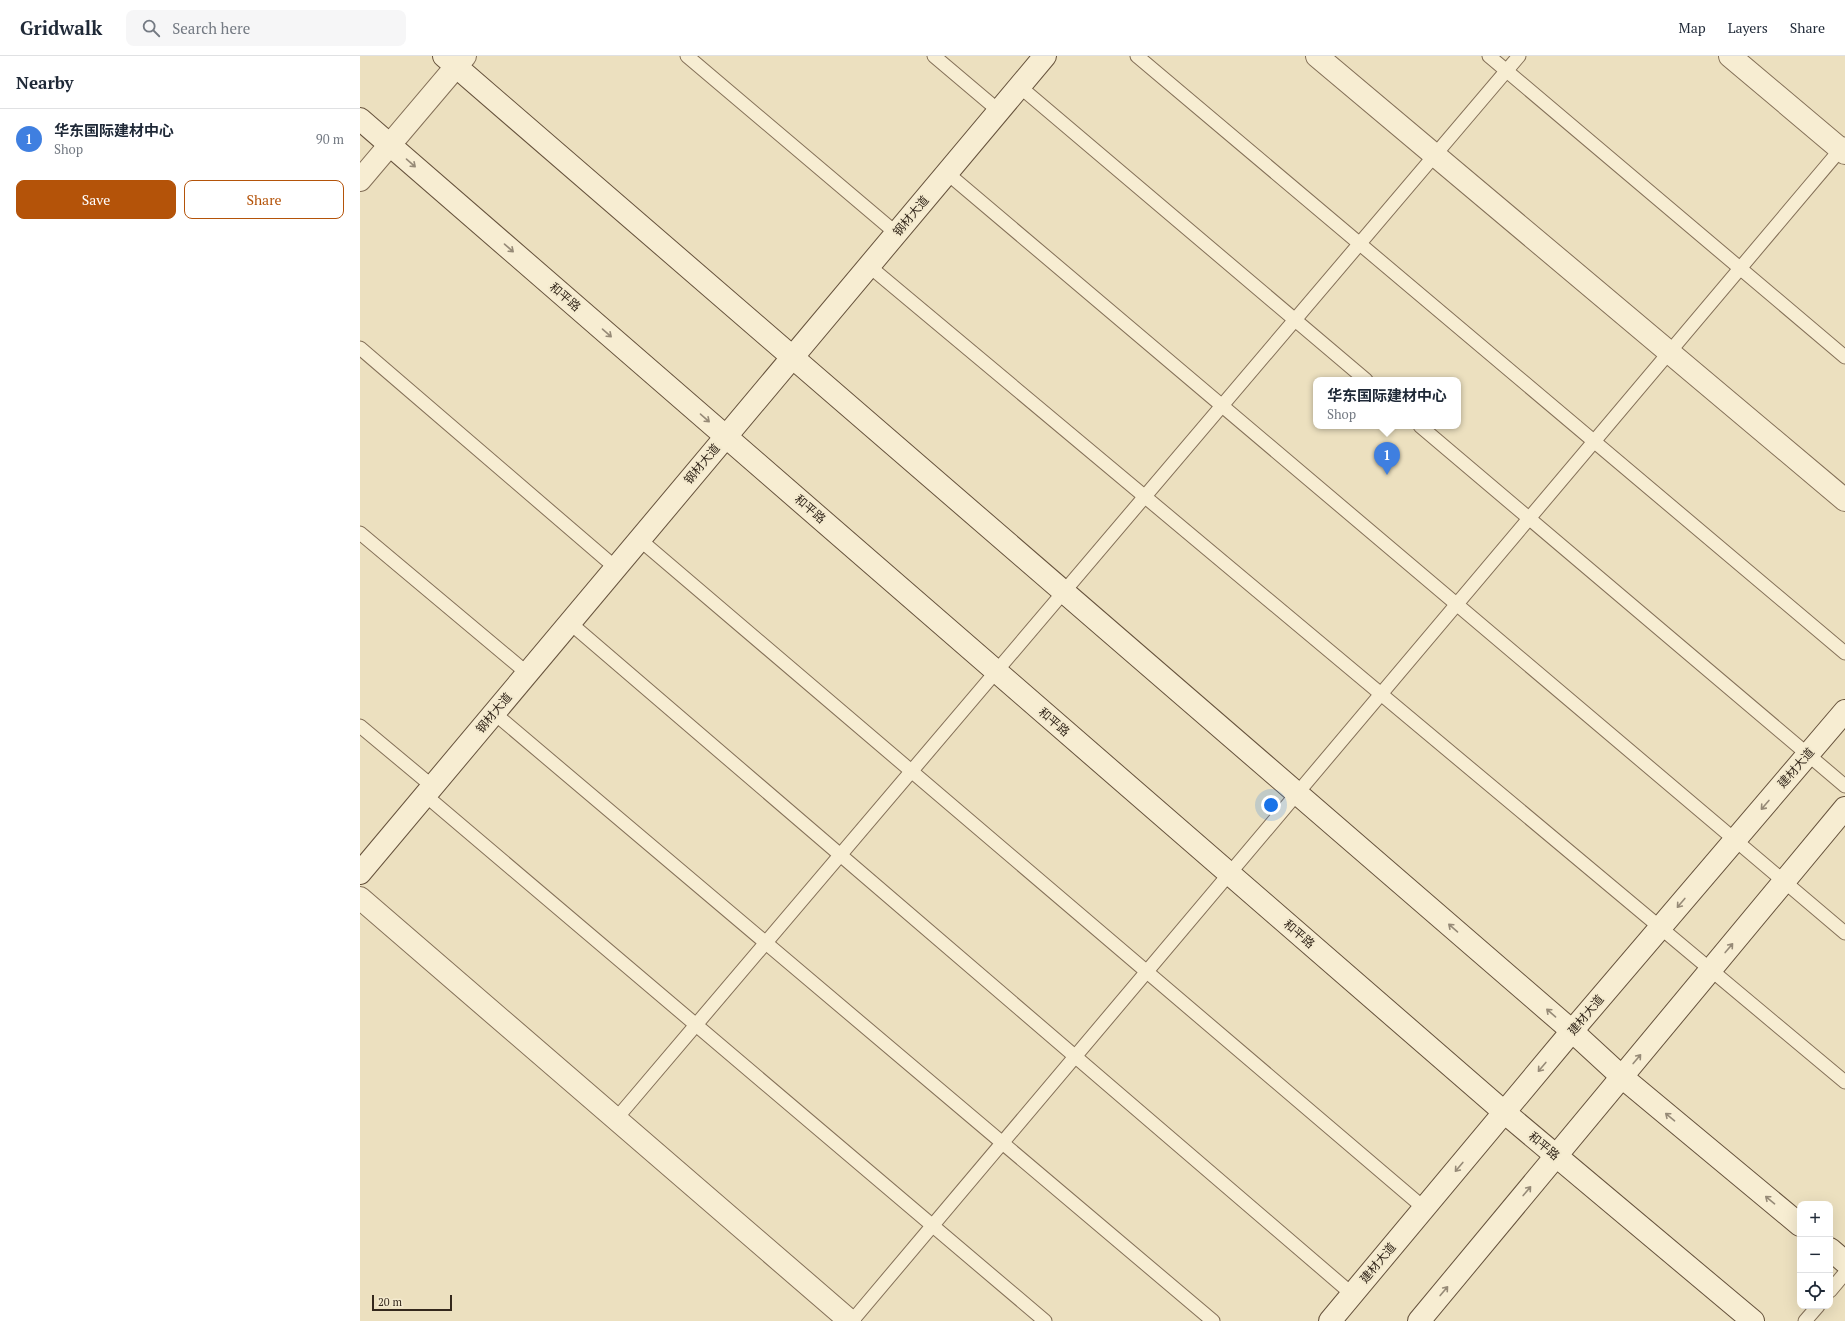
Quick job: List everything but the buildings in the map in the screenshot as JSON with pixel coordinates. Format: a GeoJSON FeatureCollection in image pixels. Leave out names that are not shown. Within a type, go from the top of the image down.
{"type":"FeatureCollection","features":[{"type":"Feature","properties":{"kind":"street","name":"钢材大道"},"geometry":{"type":"LineString","coordinates":[[360,873],[1045,56]]}},
{"type":"Feature","properties":{"kind":"street"},"geometry":{"type":"LineString","coordinates":[[1317,56],[1845,500]]}},
{"type":"Feature","properties":{"kind":"street"},"geometry":{"type":"LineString","coordinates":[[1730,56],[1843,149]]}},
{"type":"Feature","properties":{"kind":"street"},"geometry":{"type":"LineString","coordinates":[[360,180],[390,145],[455,59],[792,357],[1572,1031],[1622,1077],[1797,1223]]}},
{"type":"Feature","properties":{"kind":"street","name":"和平路"},"geometry":{"type":"LineString","coordinates":[[360,119],[1504,1112],[1752,1321]]}},
{"type":"Feature","properties":{"kind":"street","name":"建材大道"},"geometry":{"type":"LineString","coordinates":[[1330,1321],[1572,1031],[1845,711]]}},
{"type":"Feature","properties":{"kind":"street"},"geometry":{"type":"LineString","coordinates":[[1419,1321],[1845,808]]}},
{"type":"Feature","properties":{"kind":"street"},"geometry":{"type":"LineString","coordinates":[[360,898],[851,1321]]}},
{"type":"Feature","properties":{"kind":"street"},"geometry":{"type":"LineString","coordinates":[[1833,1252],[1845,1262]]}},
{"type":"Feature","properties":{"kind":"lane"},"geometry":{"type":"LineString","coordinates":[[687,56],[896,234]]}},
{"type":"Feature","properties":{"kind":"lane"},"geometry":{"type":"LineString","coordinates":[[934,56],[999,111]]}},
{"type":"Feature","properties":{"kind":"lane"},"geometry":{"type":"LineString","coordinates":[[1138,56],[1845,653]]}},
{"type":"Feature","properties":{"kind":"lane"},"geometry":{"type":"LineString","coordinates":[[1489,56],[1845,356]]}},
{"type":"Feature","properties":{"kind":"lane"},"geometry":{"type":"LineString","coordinates":[[616,1120],[1519,56]]}},
{"type":"Feature","properties":{"kind":"lane"},"geometry":{"type":"LineString","coordinates":[[1019,86],[1362,377]]}},
{"type":"Feature","properties":{"kind":"lane"},"geometry":{"type":"LineString","coordinates":[[851,1321],[1740,268],[1843,149]]}},
{"type":"Feature","properties":{"kind":"lane"},"geometry":{"type":"LineString","coordinates":[[946,173],[1845,933]]}},
{"type":"Feature","properties":{"kind":"lane"},"geometry":{"type":"LineString","coordinates":[[869,266],[1845,1082]]}},
{"type":"Feature","properties":{"kind":"lane"},"geometry":{"type":"LineString","coordinates":[[360,348],[616,568]]}},
{"type":"Feature","properties":{"kind":"lane"},"geometry":{"type":"LineString","coordinates":[[1424,429],[1845,786]]}},
{"type":"Feature","properties":{"kind":"lane"},"geometry":{"type":"LineString","coordinates":[[360,533],[527,674]]}},
{"type":"Feature","properties":{"kind":"lane"},"geometry":{"type":"LineString","coordinates":[[639,540],[1424,1208]]}},
{"type":"Feature","properties":{"kind":"lane"},"geometry":{"type":"LineString","coordinates":[[570,623],[1352,1294]]}},
{"type":"Feature","properties":{"kind":"lane"},"geometry":{"type":"LineString","coordinates":[[494,713],[1213,1321]]}},
{"type":"Feature","properties":{"kind":"lane"},"geometry":{"type":"LineString","coordinates":[[360,726],[429,791],[696,1025],[1045,1321]]}},
{"type":"Feature","properties":{"kind":"lane"},"geometry":{"type":"LineString","coordinates":[[1833,1287],[1845,1273]]}},
{"type":"Feature","properties":{"kind":"lane"},"geometry":{"type":"LineString","coordinates":[[1805,1321],[1815,1309]]}},
{"type":"Feature","properties":{"kind":"place","name":"华东国际建材中心"},"geometry":{"type":"Point","coordinates":[1387,475]}}]}
